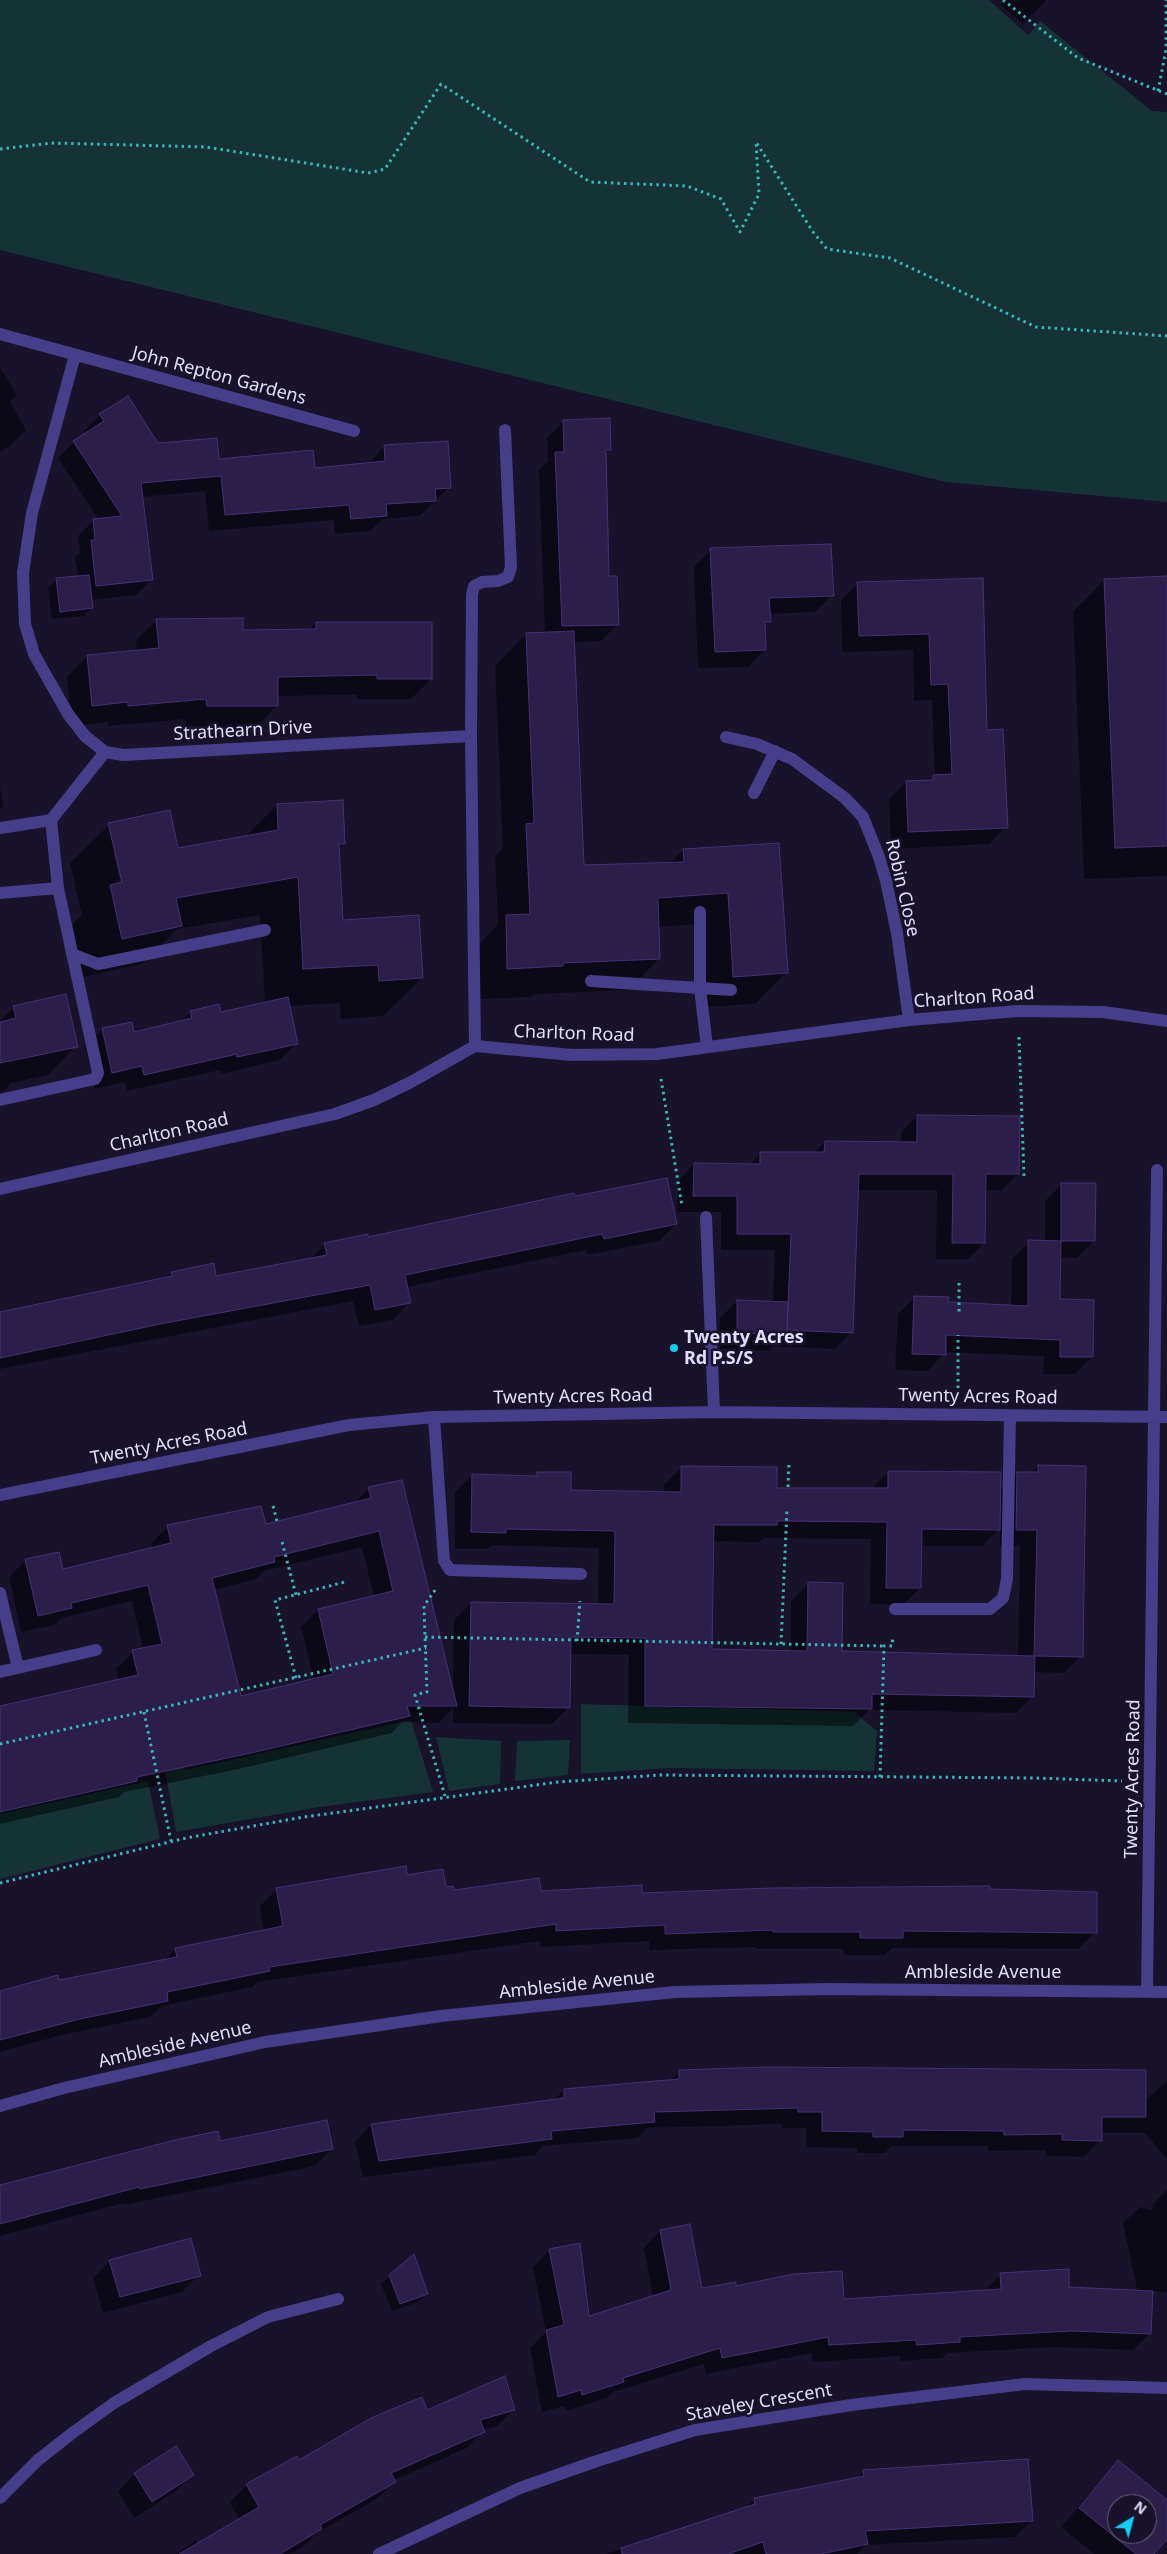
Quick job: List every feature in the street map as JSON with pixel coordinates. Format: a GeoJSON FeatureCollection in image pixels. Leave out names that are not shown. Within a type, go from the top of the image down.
{"type":"FeatureCollection","features":[{"type":"Feature","properties":{"kind":"street","name":"John Repton Gardens"},"geometry":{"type":"LineString","coordinates":[[0,334],[354,431]]}},
{"type":"Feature","properties":{"kind":"street"},"geometry":{"type":"LineString","coordinates":[[0,828],[51,820],[105,752],[85,736],[68,714],[34,654],[25,624],[23,573],[32,513],[75,356]]}},
{"type":"Feature","properties":{"kind":"street"},"geometry":{"type":"LineString","coordinates":[[475,1046],[471,736],[472,595],[474,586],[482,582],[498,581],[508,577],[511,567],[505,430]]}},
{"type":"Feature","properties":{"kind":"street","name":"Strathearn Drive"},"geometry":{"type":"LineString","coordinates":[[105,752],[123,755],[471,736]]}},
{"type":"Feature","properties":{"kind":"street","name":"Robin Close"},"geometry":{"type":"LineString","coordinates":[[726,737],[775,750],[812,772],[846,798],[863,818],[870,832],[886,881],[897,933],[909,1020]]}},
{"type":"Feature","properties":{"kind":"street"},"geometry":{"type":"LineString","coordinates":[[754,792],[775,750]]}},
{"type":"Feature","properties":{"kind":"street"},"geometry":{"type":"LineString","coordinates":[[0,1100],[95,1079],[98,1073],[58,888],[51,820]]}},
{"type":"Feature","properties":{"kind":"street"},"geometry":{"type":"LineString","coordinates":[[0,893],[58,888]]}},
{"type":"Feature","properties":{"kind":"street"},"geometry":{"type":"LineString","coordinates":[[700,912],[700,988],[707,1047]]}},
{"type":"Feature","properties":{"kind":"street"},"geometry":{"type":"LineString","coordinates":[[72,954],[98,964],[265,930]]}},
{"type":"Feature","properties":{"kind":"street"},"geometry":{"type":"LineString","coordinates":[[591,981],[731,990]]}},
{"type":"Feature","properties":{"kind":"street","name":"Charlton Road"},"geometry":{"type":"LineString","coordinates":[[0,1189],[335,1114],[374,1100],[411,1082],[475,1046],[572,1054],[657,1054],[909,1020],[1018,1011],[1103,1012],[1167,1021]]}},
{"type":"Feature","properties":{"kind":"street"},"geometry":{"type":"LineString","coordinates":[[1153,1417],[1162,1245],[1156,1170]]}},
{"type":"Feature","properties":{"kind":"street"},"geometry":{"type":"LineString","coordinates":[[706,1216],[714,1412]]}},
{"type":"Feature","properties":{"kind":"street","name":"Twenty Acres Road"},"geometry":{"type":"LineString","coordinates":[[0,1495],[350,1425],[434,1417],[714,1412],[1167,1417]]}},
{"type":"Feature","properties":{"kind":"street"},"geometry":{"type":"LineString","coordinates":[[895,1609],[990,1609],[1003,1598],[1007,1579],[1010,1416]]}},
{"type":"Feature","properties":{"kind":"street"},"geometry":{"type":"LineString","coordinates":[[434,1417],[444,1561],[450,1570],[581,1574]]}},
{"type":"Feature","properties":{"kind":"street","name":"Twenty Acres Road"},"geometry":{"type":"LineString","coordinates":[[1147,1992],[1153,1417]]}},
{"type":"Feature","properties":{"kind":"street"},"geometry":{"type":"LineString","coordinates":[[0,1593],[18,1668]]}},
{"type":"Feature","properties":{"kind":"street"},"geometry":{"type":"LineString","coordinates":[[0,1672],[96,1650]]}},
{"type":"Feature","properties":{"kind":"street","name":"Ambleside Avenue"},"geometry":{"type":"LineString","coordinates":[[0,2106],[64,2088],[265,2042],[442,2016],[675,1992],[828,1989],[1167,1992]]}},
{"type":"Feature","properties":{"kind":"street"},"geometry":{"type":"LineString","coordinates":[[0,2498],[38,2460],[75,2431],[114,2404],[203,2350],[236,2331],[268,2317],[338,2299]]}},
{"type":"Feature","properties":{"kind":"street","name":"Staveley Crescent"},"geometry":{"type":"LineString","coordinates":[[378,2554],[520,2488],[695,2430],[851,2405],[1025,2384],[1167,2388]]}},
{"type":"Feature","properties":{"kind":"path"},"geometry":{"type":"LineString","coordinates":[[1003,0],[1078,58],[1167,94]]}},
{"type":"Feature","properties":{"kind":"path"},"geometry":{"type":"LineString","coordinates":[[1158,91],[1166,50],[1166,0]]}},
{"type":"Feature","properties":{"kind":"path"},"geometry":{"type":"LineString","coordinates":[[0,149],[53,143],[206,146],[368,173],[385,169],[441,84],[590,182],[687,186],[721,199],[740,232],[759,194],[756,142],[812,232],[827,249],[890,258],[1036,327],[1167,336]]}},
{"type":"Feature","properties":{"kind":"path"},"geometry":{"type":"LineString","coordinates":[[1018,1011],[1024,1176]]}},
{"type":"Feature","properties":{"kind":"path"},"geometry":{"type":"LineString","coordinates":[[657,1054],[682,1208],[705,1207],[706,1216]]}},
{"type":"Feature","properties":{"kind":"path"},"geometry":{"type":"LineString","coordinates":[[959,1283],[959,1314]]}},
{"type":"Feature","properties":{"kind":"path"},"geometry":{"type":"LineString","coordinates":[[958,1335],[958,1414]]}},
{"type":"Feature","properties":{"kind":"path"},"geometry":{"type":"LineString","coordinates":[[788,1487],[789,1462]]}},
{"type":"Feature","properties":{"kind":"path"},"geometry":{"type":"LineString","coordinates":[[273,1506],[277,1521]]}},
{"type":"Feature","properties":{"kind":"path"},"geometry":{"type":"LineString","coordinates":[[781,1644],[787,1510]]}},
{"type":"Feature","properties":{"kind":"path"},"geometry":{"type":"LineString","coordinates":[[282,1542],[296,1595]]}},
{"type":"Feature","properties":{"kind":"path"},"geometry":{"type":"LineString","coordinates":[[445,1796],[416,1695],[427,1692],[424,1606],[450,1570]]}},
{"type":"Feature","properties":{"kind":"path"},"geometry":{"type":"LineString","coordinates":[[577,1641],[581,1574]]}},
{"type":"Feature","properties":{"kind":"path"},"geometry":{"type":"LineString","coordinates":[[296,1678],[275,1600],[345,1582]]}},
{"type":"Feature","properties":{"kind":"path"},"geometry":{"type":"LineString","coordinates":[[425,1638],[892,1646],[895,1609]]}},
{"type":"Feature","properties":{"kind":"path"},"geometry":{"type":"LineString","coordinates":[[880,1777],[884,1646]]}},
{"type":"Feature","properties":{"kind":"path"},"geometry":{"type":"LineString","coordinates":[[0,1744],[426,1648]]}},
{"type":"Feature","properties":{"kind":"path"},"geometry":{"type":"LineString","coordinates":[[144,1712],[172,1841]]}},
{"type":"Feature","properties":{"kind":"path"},"geometry":{"type":"LineString","coordinates":[[0,1883],[172,1841],[304,1817],[445,1796],[558,1782],[660,1775],[1150,1782]]}},
{"type":"Feature","properties":{"kind":"green space"},"geometry":{"type":"Polygon","coordinates":[[[0,0],[989,0],[1028,35],[1040,21],[1152,111],[1167,112],[1167,502],[946,482],[0,250],[0,0]]]}},
{"type":"Feature","properties":{"kind":"green space"},"geometry":{"type":"Polygon","coordinates":[[[581,1704],[854,1712],[877,1731],[874,1771],[669,1768],[581,1774],[581,1704]]]}},
{"type":"Feature","properties":{"kind":"green space"},"geometry":{"type":"Polygon","coordinates":[[[411,1720],[433,1792],[320,1807],[176,1832],[165,1770],[183,1767],[185,1770],[411,1720]]]}},
{"type":"Feature","properties":{"kind":"green space"},"geometry":{"type":"Polygon","coordinates":[[[436,1737],[501,1741],[500,1784],[449,1791],[436,1737]]]}},
{"type":"Feature","properties":{"kind":"green space"},"geometry":{"type":"Polygon","coordinates":[[[570,1740],[568,1775],[515,1781],[517,1741],[570,1740]]]}},
{"type":"Feature","properties":{"kind":"green space"},"geometry":{"type":"Polygon","coordinates":[[[148,1781],[160,1839],[0,1879],[0,1814],[148,1781]]]}},
{"type":"Feature","properties":{"kind":"building"},"geometry":{"type":"Polygon","coordinates":[[[128,396],[158,443],[217,438],[219,459],[313,450],[315,468],[385,461],[384,445],[448,441],[451,488],[435,489],[436,501],[386,504],[387,516],[351,519],[349,505],[225,515],[221,476],[141,483],[153,580],[96,586],[91,540],[95,540],[93,519],[122,516],[73,441],[104,421],[99,414],[128,396]]]}},
{"type":"Feature","properties":{"kind":"building"},"geometry":{"type":"Polygon","coordinates":[[[610,418],[611,450],[606,450],[609,576],[617,576],[619,625],[562,626],[555,452],[564,452],[563,420],[610,418]]]}},
{"type":"Feature","properties":{"kind":"building"},"geometry":{"type":"Polygon","coordinates":[[[831,544],[834,596],[769,598],[771,622],[765,622],[766,650],[715,652],[710,548],[831,544]]]}},
{"type":"Feature","properties":{"kind":"building"},"geometry":{"type":"Polygon","coordinates":[[[89,575],[93,608],[60,612],[56,578],[89,575]]]}},
{"type":"Feature","properties":{"kind":"building"},"geometry":{"type":"Polygon","coordinates":[[[1167,576],[1167,846],[1115,848],[1104,579],[1167,576]]]}},
{"type":"Feature","properties":{"kind":"building"},"geometry":{"type":"Polygon","coordinates":[[[983,578],[987,730],[1003,729],[1008,828],[908,832],[906,781],[933,780],[933,775],[952,774],[948,684],[931,685],[929,634],[859,636],[857,582],[983,578]]]}},
{"type":"Feature","properties":{"kind":"building"},"geometry":{"type":"Polygon","coordinates":[[[243,618],[243,630],[316,629],[316,622],[432,622],[432,679],[377,679],[377,675],[278,677],[278,706],[207,706],[206,699],[128,706],[128,702],[92,706],[87,655],[159,648],[156,619],[243,618]]]}},
{"type":"Feature","properties":{"kind":"building"},"geometry":{"type":"Polygon","coordinates":[[[574,631],[584,865],[684,862],[683,849],[779,843],[788,973],[733,977],[728,893],[658,898],[660,959],[563,963],[563,966],[507,969],[506,915],[530,914],[526,824],[534,823],[526,633],[574,631]]]}},
{"type":"Feature","properties":{"kind":"building"},"geometry":{"type":"Polygon","coordinates":[[[343,800],[345,844],[339,844],[343,920],[419,915],[423,978],[379,981],[378,965],[303,969],[298,877],[176,898],[182,926],[122,939],[110,885],[122,882],[108,823],[170,810],[178,848],[278,830],[277,804],[343,800]]]}},
{"type":"Feature","properties":{"kind":"building"},"geometry":{"type":"Polygon","coordinates":[[[66,994],[78,1047],[0,1063],[0,1022],[16,1018],[13,1006],[66,994]]]}},
{"type":"Feature","properties":{"kind":"building"},"geometry":{"type":"Polygon","coordinates":[[[288,997],[298,1044],[237,1057],[237,1054],[144,1075],[142,1066],[112,1073],[102,1028],[132,1022],[134,1032],[192,1018],[190,1011],[219,1004],[221,1012],[288,997]]]}},
{"type":"Feature","properties":{"kind":"building"},"geometry":{"type":"Polygon","coordinates":[[[917,1115],[1020,1116],[1019,1174],[986,1174],[985,1243],[952,1243],[953,1174],[859,1174],[853,1333],[787,1330],[791,1234],[737,1234],[737,1196],[693,1196],[694,1163],[760,1164],[760,1152],[824,1152],[825,1141],[917,1142],[917,1115]]]}},
{"type":"Feature","properties":{"kind":"building"},"geometry":{"type":"Polygon","coordinates":[[[667,1178],[677,1224],[604,1239],[602,1234],[405,1275],[411,1303],[375,1310],[370,1285],[160,1324],[0,1358],[0,1312],[172,1276],[171,1272],[214,1263],[216,1276],[327,1255],[324,1243],[368,1234],[368,1237],[574,1193],[575,1196],[667,1178]]]}},
{"type":"Feature","properties":{"kind":"building"},"geometry":{"type":"Polygon","coordinates":[[[1061,1183],[1096,1183],[1095,1241],[1061,1241],[1061,1183]]]}},
{"type":"Feature","properties":{"kind":"building"},"geometry":{"type":"Polygon","coordinates":[[[1028,1240],[1061,1241],[1060,1299],[1094,1300],[1093,1357],[1060,1357],[1060,1340],[946,1335],[946,1355],[912,1354],[914,1296],[949,1297],[948,1302],[1028,1306],[1028,1240]]]}},
{"type":"Feature","properties":{"kind":"building"},"geometry":{"type":"Polygon","coordinates":[[[737,1300],[788,1302],[787,1335],[737,1333],[737,1300]]]}},
{"type":"Feature","properties":{"kind":"building"},"geometry":{"type":"Polygon","coordinates":[[[1038,1465],[1086,1466],[1083,1657],[1035,1656],[1034,1697],[872,1694],[872,1709],[645,1706],[645,1638],[571,1637],[570,1708],[469,1706],[471,1602],[614,1604],[615,1531],[506,1529],[506,1533],[471,1532],[472,1474],[537,1476],[537,1472],[571,1472],[571,1490],[681,1492],[681,1466],[777,1467],[777,1488],[888,1488],[888,1471],[1001,1472],[1000,1530],[922,1529],[921,1588],[886,1588],[887,1522],[777,1521],[777,1525],[714,1525],[712,1649],[807,1651],[808,1582],[843,1583],[842,1651],[1034,1656],[1037,1530],[1016,1530],[1017,1472],[1038,1472],[1038,1465]]]}},
{"type":"Feature","properties":{"kind":"building"},"geometry":{"type":"Polygon","coordinates":[[[402,1480],[457,1706],[407,1706],[410,1716],[137,1777],[137,1781],[0,1812],[0,1706],[138,1675],[132,1650],[162,1644],[148,1585],[71,1603],[72,1608],[38,1616],[25,1559],[59,1552],[63,1569],[171,1543],[167,1525],[261,1506],[266,1524],[371,1498],[368,1487],[402,1480]],[[379,1531],[274,1557],[275,1562],[212,1578],[241,1696],[333,1674],[318,1609],[393,1591],[379,1531]]]}},
{"type":"Feature","properties":{"kind":"building"},"geometry":{"type":"Polygon","coordinates":[[[406,1866],[407,1875],[443,1869],[446,1887],[453,1886],[454,1890],[539,1878],[541,1891],[642,1885],[642,1893],[772,1888],[990,1886],[990,1889],[1097,1892],[1097,1933],[903,1931],[903,1938],[860,1938],[860,1932],[773,1932],[773,1930],[665,1934],[665,1925],[556,1931],[556,1924],[269,1967],[270,1971],[167,1992],[168,2001],[80,2019],[0,2040],[0,1991],[58,1975],[59,1980],[177,1957],[175,1948],[283,1926],[276,1888],[406,1866]]]}},
{"type":"Feature","properties":{"kind":"building"},"geometry":{"type":"Polygon","coordinates":[[[767,2067],[1146,2070],[1146,2117],[1102,2117],[1102,2141],[1062,2140],[1062,2134],[1004,2135],[1004,2131],[903,2130],[903,2137],[873,2137],[873,2132],[822,2131],[822,2112],[798,2112],[798,2108],[654,2112],[655,2122],[551,2131],[552,2139],[379,2161],[371,2124],[564,2098],[564,2089],[679,2079],[679,2070],[767,2067]]]}},
{"type":"Feature","properties":{"kind":"building"},"geometry":{"type":"Polygon","coordinates":[[[327,2120],[333,2149],[140,2189],[139,2187],[0,2224],[0,2185],[175,2140],[218,2131],[220,2141],[327,2120]]]}},
{"type":"Feature","properties":{"kind":"building"},"geometry":{"type":"Polygon","coordinates":[[[690,2224],[702,2288],[736,2282],[736,2286],[793,2274],[842,2271],[844,2299],[1001,2289],[1000,2273],[1069,2269],[1069,2287],[1153,2291],[1151,2334],[1071,2331],[960,2337],[960,2342],[917,2345],[916,2340],[829,2345],[828,2337],[722,2358],[720,2348],[623,2378],[624,2382],[582,2395],[581,2390],[558,2397],[546,2330],[564,2325],[549,2249],[580,2243],[589,2316],[671,2290],[660,2230],[690,2224]]]}},
{"type":"Feature","properties":{"kind":"building"},"geometry":{"type":"Polygon","coordinates":[[[191,2238],[201,2276],[120,2297],[109,2260],[191,2238]]]}},
{"type":"Feature","properties":{"kind":"building"},"geometry":{"type":"Polygon","coordinates":[[[414,2254],[428,2294],[400,2304],[389,2275],[414,2254]]]}},
{"type":"Feature","properties":{"kind":"building"},"geometry":{"type":"Polygon","coordinates":[[[505,2376],[515,2410],[480,2420],[485,2432],[391,2473],[396,2482],[320,2525],[322,2529],[280,2554],[179,2554],[259,2507],[246,2484],[297,2456],[299,2460],[373,2417],[422,2397],[427,2410],[505,2376]]]}},
{"type":"Feature","properties":{"kind":"building"},"geometry":{"type":"Polygon","coordinates":[[[176,2446],[194,2475],[152,2502],[134,2473],[176,2446]]]}},
{"type":"Feature","properties":{"kind":"building"},"geometry":{"type":"Polygon","coordinates":[[[1028,2459],[1033,2521],[865,2531],[868,2544],[821,2554],[766,2554],[763,2542],[728,2554],[622,2554],[621,2548],[755,2504],[754,2498],[864,2476],[863,2470],[1028,2459]]]}},
{"type":"Feature","properties":{"kind":"building"},"geometry":{"type":"Polygon","coordinates":[[[1118,2460],[1167,2500],[1167,2539],[1154,2554],[1136,2554],[1124,2544],[1157,2544],[1157,2494],[1107,2494],[1107,2531],[1079,2508],[1118,2460]]]}},
{"type":"Feature","properties":{"kind":"place","name":"Twenty Acres Rd P.S/S"},"geometry":{"type":"Point","coordinates":[674,1348]}}]}
